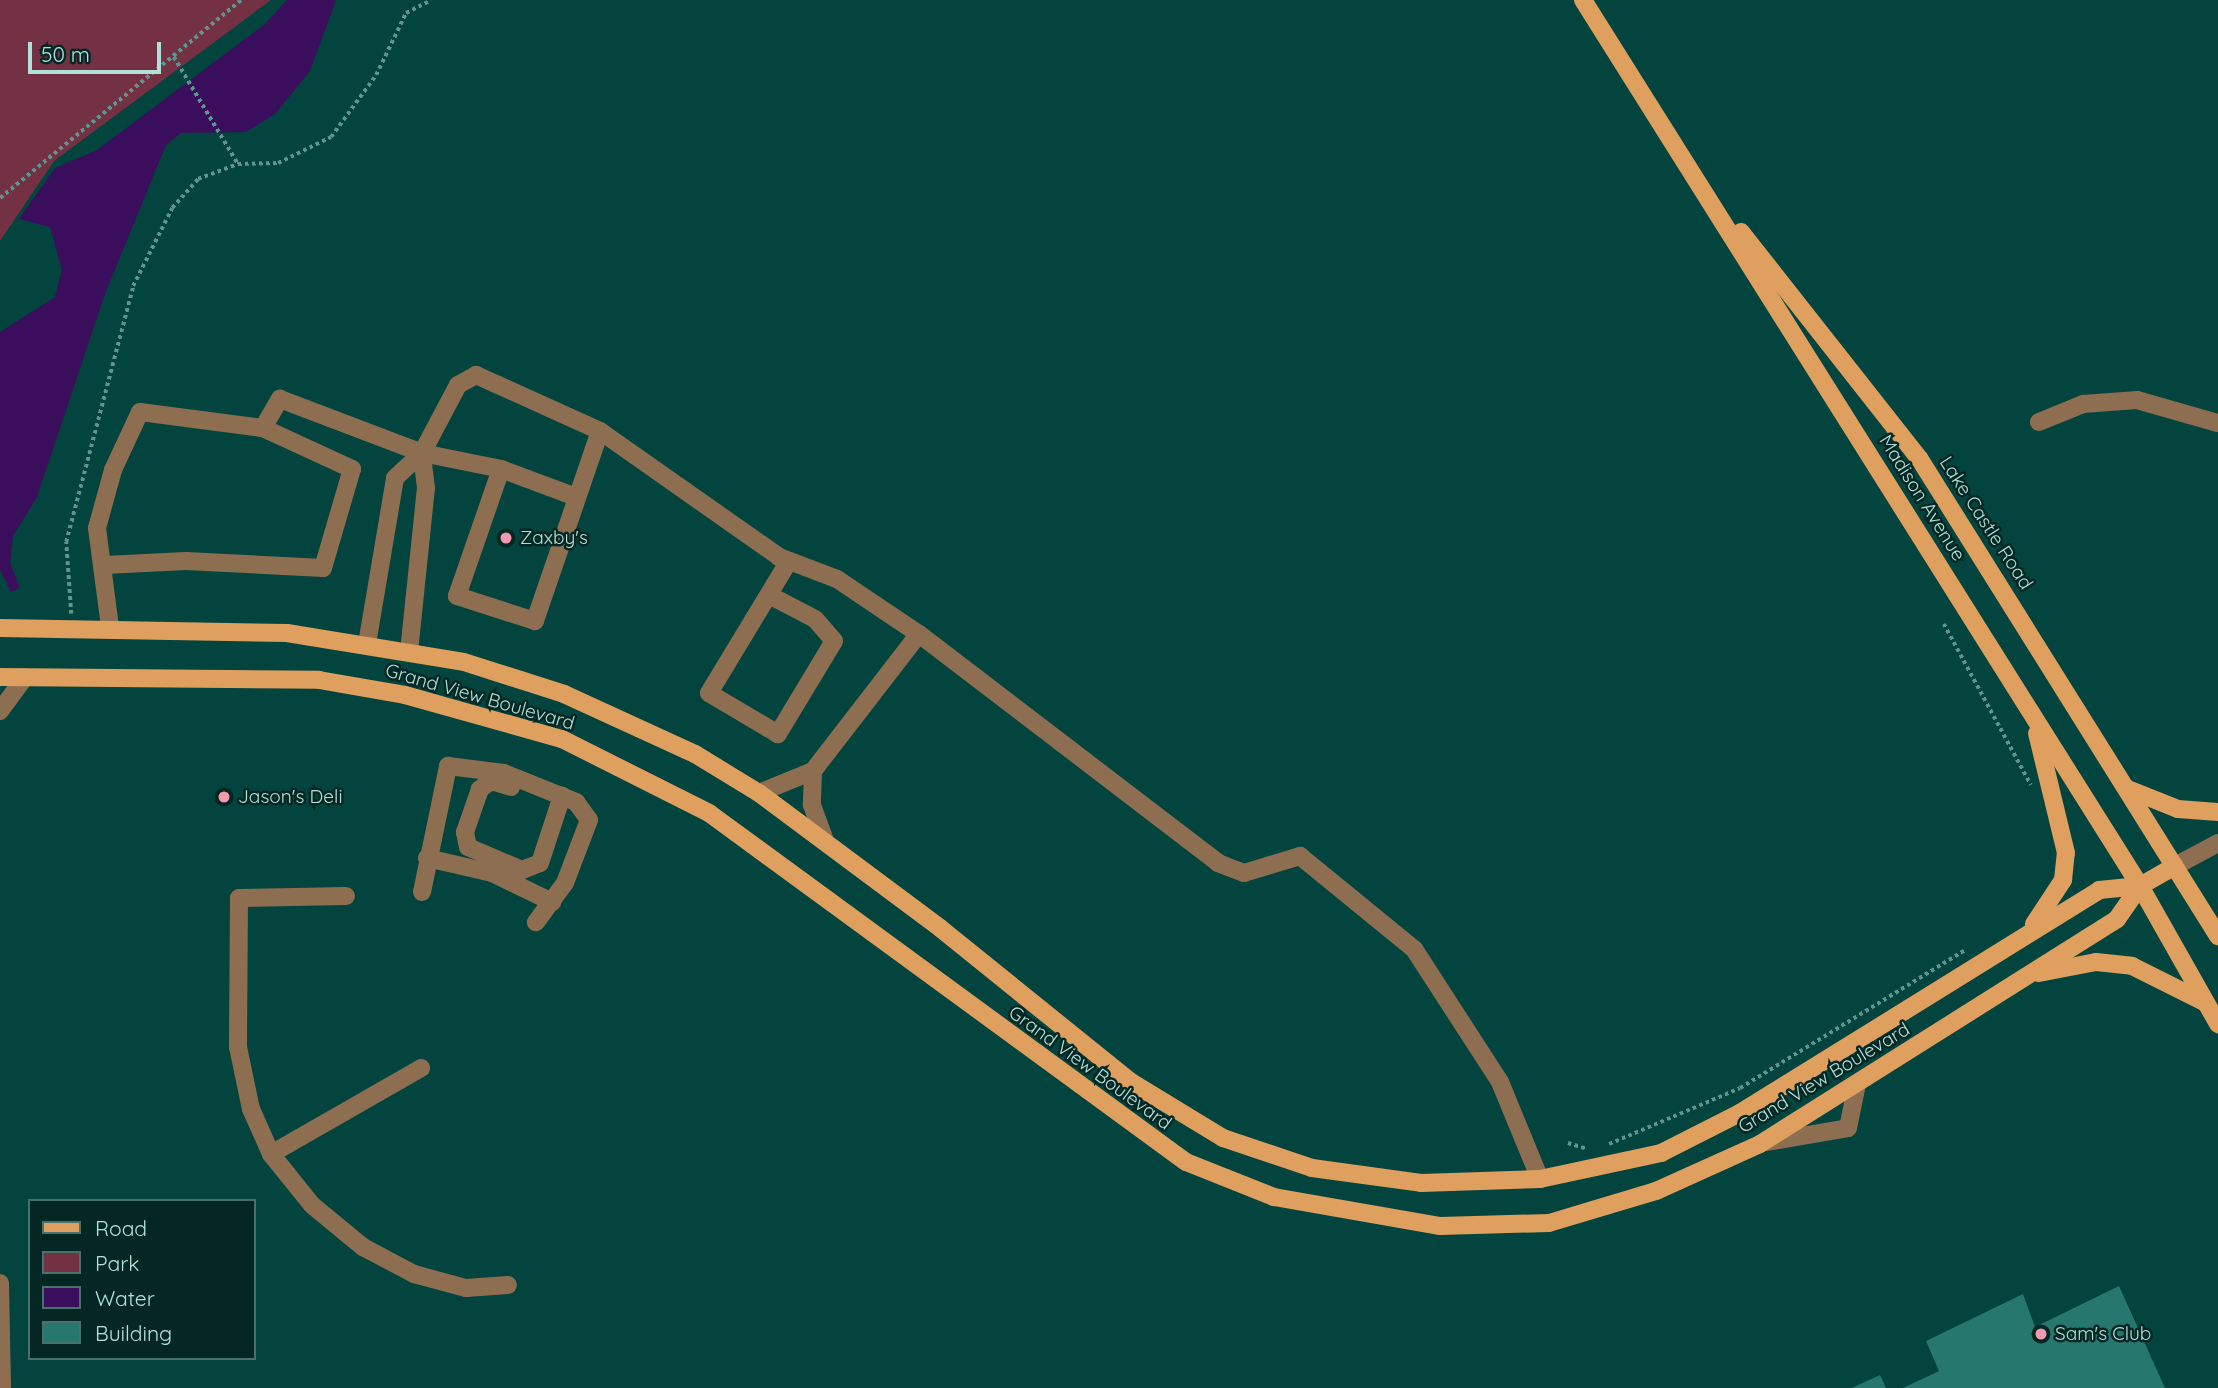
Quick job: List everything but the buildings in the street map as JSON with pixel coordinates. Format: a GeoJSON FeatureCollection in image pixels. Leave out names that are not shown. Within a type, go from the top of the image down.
{"type":"FeatureCollection","features":[{"type":"Feature","properties":{"kind":"main road","name":"Madison Avenue"},"geometry":{"type":"LineString","coordinates":[[1583,0],[2140,886],[2218,1024]]}},
{"type":"Feature","properties":{"kind":"main road","name":"Lake Castle Road"},"geometry":{"type":"LineString","coordinates":[[1682,158],[1919,458],[2218,936]]}},
{"type":"Feature","properties":{"kind":"main road","name":"Grand View Boulevard"},"geometry":{"type":"LineString","coordinates":[[0,628],[110,627],[287,633],[409,652],[564,694],[695,754],[760,793],[824,838],[1131,1082],[1223,1138],[1312,1168],[1421,1183],[1540,1179],[1661,1153],[1740,1113],[2099,890],[2140,886],[2175,866]]}},
{"type":"Feature","properties":{"kind":"main road","name":"Grand View Boulevard"},"geometry":{"type":"LineString","coordinates":[[0,677],[319,680],[405,695],[562,739],[709,813],[1186,1162],[1274,1197],[1440,1226],[1549,1223],[1656,1191],[1760,1144],[2117,919],[2140,886]]}},
{"type":"Feature","properties":{"kind":"main road"},"geometry":{"type":"LineString","coordinates":[[2025,934],[2063,880],[2066,853],[2030,710]]}},
{"type":"Feature","properties":{"kind":"main road"},"geometry":{"type":"LineString","coordinates":[[2127,788],[2178,809],[2218,812]]}},
{"type":"Feature","properties":{"kind":"main road"},"geometry":{"type":"LineString","coordinates":[[2029,975],[2096,962],[2132,966],[2206,1003]]}},
{"type":"Feature","properties":{"kind":"street"},"geometry":{"type":"LineString","coordinates":[[367,644],[395,478],[422,453],[458,385],[476,375],[600,430],[789,561],[837,579],[919,634],[1218,863],[1244,873],[1300,856],[1414,949],[1500,1082],[1540,1179]]}},
{"type":"Feature","properties":{"kind":"street"},"geometry":{"type":"LineString","coordinates":[[263,428],[280,399],[422,453],[501,469],[576,497]]}},
{"type":"Feature","properties":{"kind":"street"},"geometry":{"type":"LineString","coordinates":[[2039,422],[2083,404],[2137,400],[2218,423]]}},
{"type":"Feature","properties":{"kind":"street"},"geometry":{"type":"LineString","coordinates":[[105,565],[186,561],[323,568],[352,470],[263,428],[140,412],[101,503],[97,528],[105,565],[110,627]]}},
{"type":"Feature","properties":{"kind":"street"},"geometry":{"type":"LineString","coordinates":[[501,469],[457,596],[535,621],[600,430]]}},
{"type":"Feature","properties":{"kind":"street"},"geometry":{"type":"LineString","coordinates":[[409,652],[426,488],[422,453]]}},
{"type":"Feature","properties":{"kind":"street"},"geometry":{"type":"LineString","coordinates":[[769,595],[815,619],[834,641],[778,734],[709,692],[789,561]]}},
{"type":"Feature","properties":{"kind":"street"},"geometry":{"type":"LineString","coordinates":[[760,793],[813,771],[919,634]]}},
{"type":"Feature","properties":{"kind":"street"},"geometry":{"type":"LineString","coordinates":[[0,711],[25,677]]}},
{"type":"Feature","properties":{"kind":"street"},"geometry":{"type":"LineString","coordinates":[[422,892],[426,858],[448,766],[504,773],[585,808],[589,820],[552,902],[536,922]]}},
{"type":"Feature","properties":{"kind":"street"},"geometry":{"type":"LineString","coordinates":[[813,771],[812,805],[824,838]]}},
{"type":"Feature","properties":{"kind":"street"},"geometry":{"type":"LineString","coordinates":[[491,781],[547,798],[557,794],[540,863],[522,870],[468,847],[465,832],[480,789],[491,781]]}},
{"type":"Feature","properties":{"kind":"street"},"geometry":{"type":"LineString","coordinates":[[2175,866],[2218,842]]}},
{"type":"Feature","properties":{"kind":"street"},"geometry":{"type":"LineString","coordinates":[[426,858],[492,873],[552,902]]}},
{"type":"Feature","properties":{"kind":"street"},"geometry":{"type":"LineString","coordinates":[[346,897],[239,898],[238,1047],[251,1109],[271,1154],[312,1205],[363,1247],[414,1274],[466,1288],[508,1285]]}},
{"type":"Feature","properties":{"kind":"street"},"geometry":{"type":"LineString","coordinates":[[271,1154],[421,1068]]}},
{"type":"Feature","properties":{"kind":"street"},"geometry":{"type":"LineString","coordinates":[[1760,1144],[1816,1129],[1848,1128],[1857,1084]]}},
{"type":"Feature","properties":{"kind":"street"},"geometry":{"type":"LineString","coordinates":[[0,1283],[2,1388]]}},
{"type":"Feature","properties":{"kind":"path"},"geometry":{"type":"LineString","coordinates":[[0,198],[241,0]]}},
{"type":"Feature","properties":{"kind":"path"},"geometry":{"type":"LineString","coordinates":[[71,615],[66,542],[133,286],[172,208],[198,179],[238,164],[278,163],[331,138],[376,75],[406,13],[431,0]]}},
{"type":"Feature","properties":{"kind":"path"},"geometry":{"type":"LineString","coordinates":[[174,57],[238,164]]}},
{"type":"Feature","properties":{"kind":"path"},"geometry":{"type":"LineString","coordinates":[[1944,624],[2034,791]]}},
{"type":"Feature","properties":{"kind":"path"},"geometry":{"type":"LineString","coordinates":[[1568,1143],[1595,1149],[1696,1112],[1972,946]]}},
{"type":"Feature","properties":{"kind":"green space"},"geometry":{"type":"Polygon","coordinates":[[[0,0],[271,0],[54,161],[0,241],[0,0]]]}},
{"type":"Feature","properties":{"kind":"water"},"geometry":{"type":"Polygon","coordinates":[[[287,0],[336,0],[310,71],[275,114],[246,132],[181,133],[166,145],[105,294],[37,497],[13,536],[10,563],[20,588],[11,592],[0,570],[0,332],[55,297],[62,270],[50,227],[19,219],[55,168],[97,150],[265,24],[287,0]]]}},
{"type":"Feature","properties":{"kind":"place","name":"Zaxby's"},"geometry":{"type":"Point","coordinates":[506,538]}},
{"type":"Feature","properties":{"kind":"place","name":"Jason's Deli"},"geometry":{"type":"Point","coordinates":[224,797]}},
{"type":"Feature","properties":{"kind":"place","name":"Sam's Club"},"geometry":{"type":"Point","coordinates":[2041,1334]}}]}
